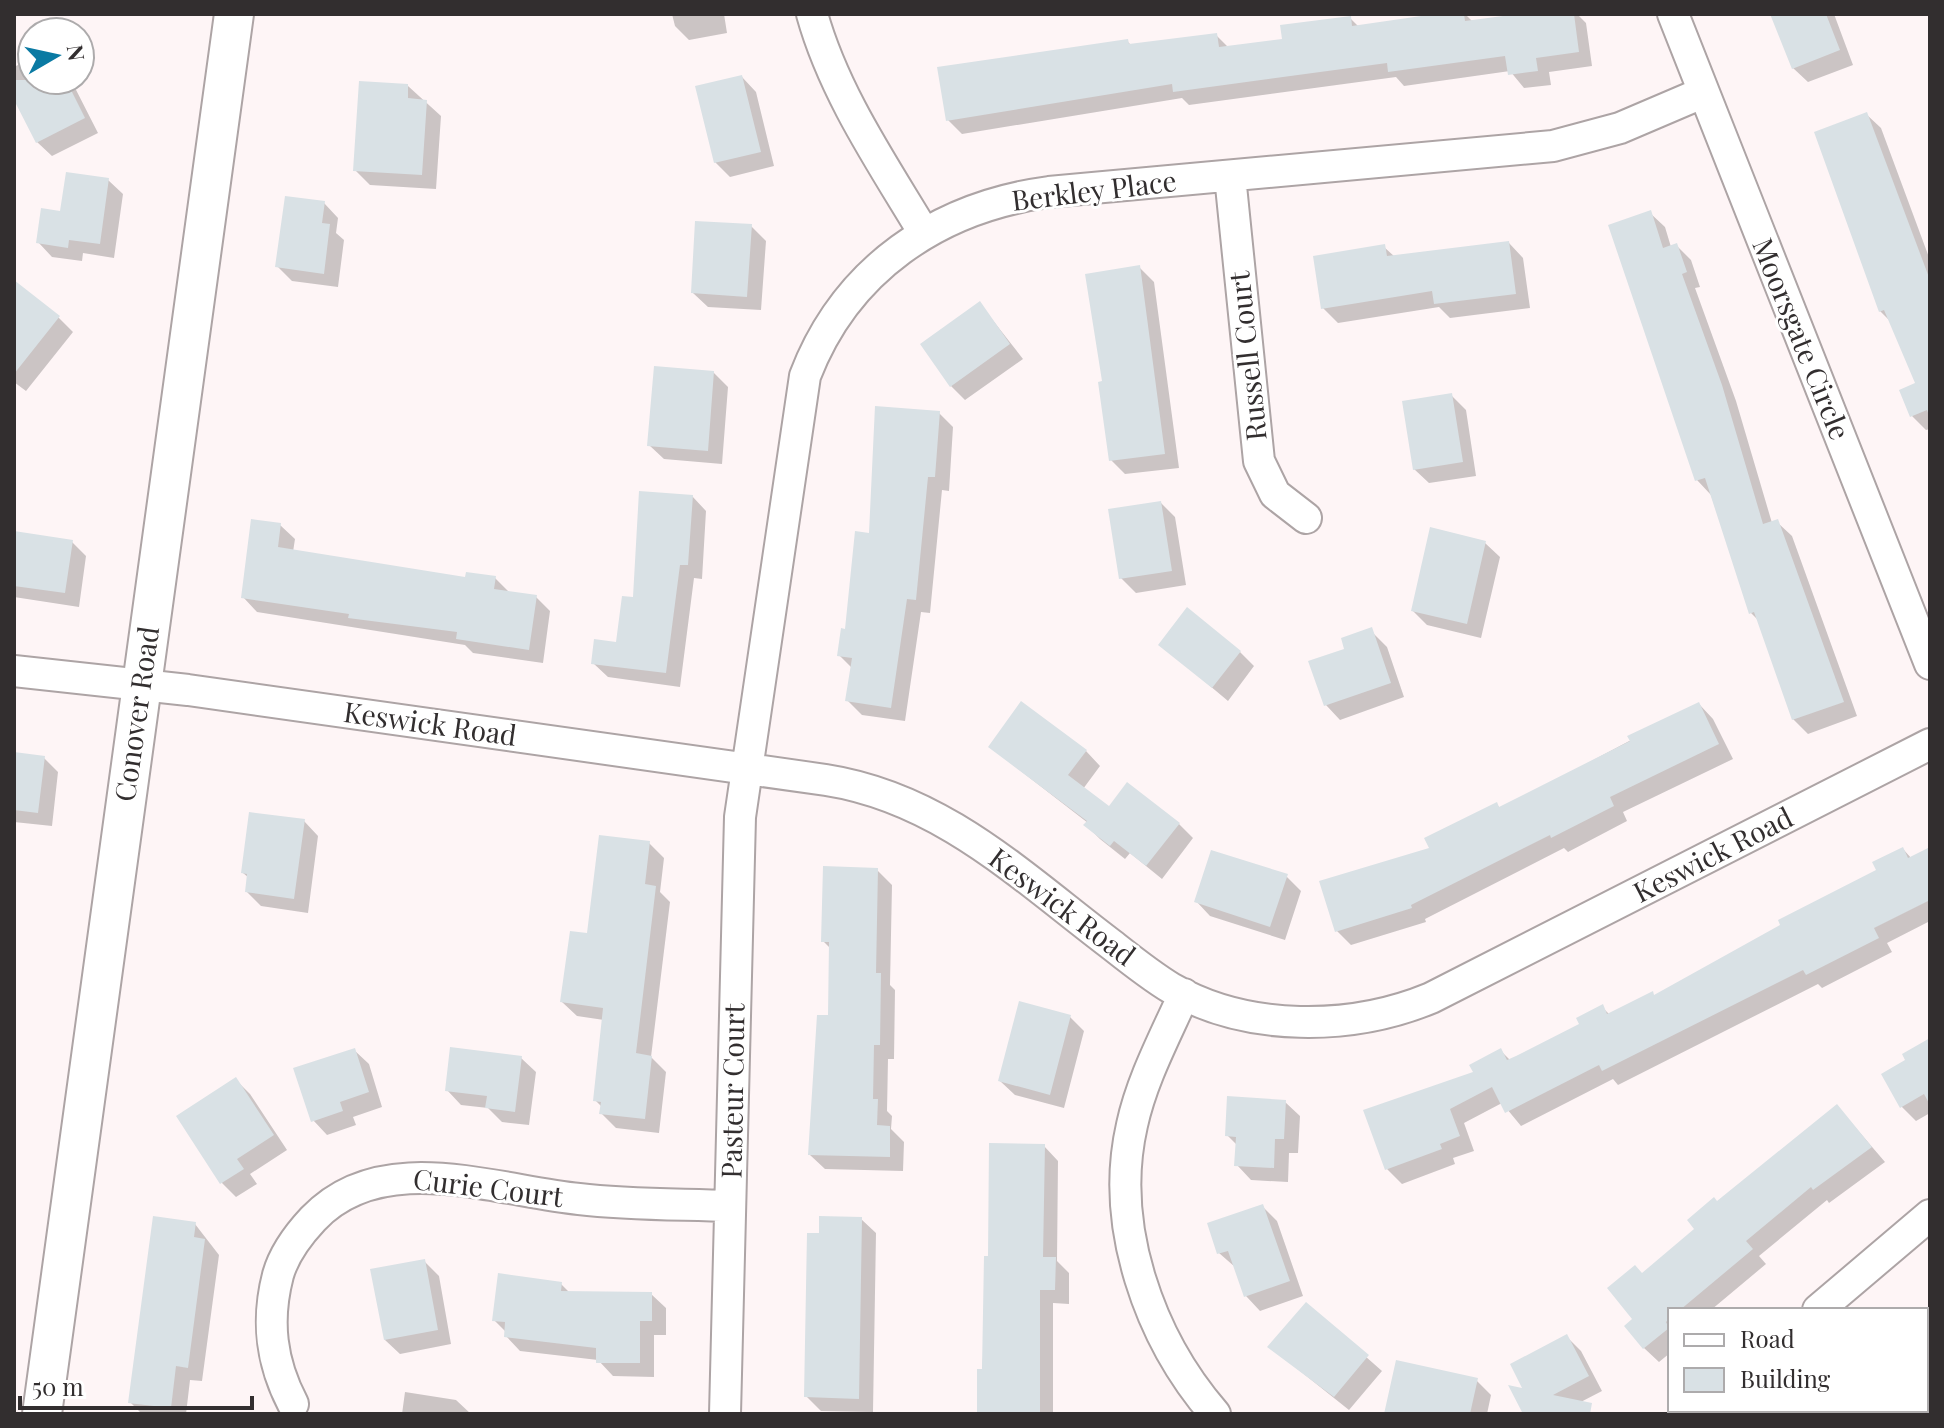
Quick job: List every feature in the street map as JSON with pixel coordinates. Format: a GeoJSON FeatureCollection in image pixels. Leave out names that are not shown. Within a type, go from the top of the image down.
{"type":"FeatureCollection","features":[{"type":"Feature","properties":{"kind":"street","name":"Conover Road"},"geometry":{"type":"LineString","coordinates":[[42,1414],[234,14]]}},
{"type":"Feature","properties":{"kind":"street"},"geometry":{"type":"LineString","coordinates":[[812,14],[823,48],[848,102],[924,233]]}},
{"type":"Feature","properties":{"kind":"street","name":"Moorsgate Circle"},"geometry":{"type":"LineString","coordinates":[[1673,14],[1930,664]]}},
{"type":"Feature","properties":{"kind":"street","name":"Berkley Place"},"geometry":{"type":"LineString","coordinates":[[746,769],[805,376],[814,352],[845,302],[884,263],[924,233],[947,219],[1019,197],[1575,142],[1620,128],[1702,93]]}},
{"type":"Feature","properties":{"kind":"street","name":"Russell Court"},"geometry":{"type":"LineString","coordinates":[[1230,176],[1259,461],[1275,494],[1306,518]]}},
{"type":"Feature","properties":{"kind":"street","name":"Keswick Road"},"geometry":{"type":"LineString","coordinates":[[14,671],[853,784],[928,810],[1184,994],[1230,1011],[1276,1019],[1338,1021],[1397,1011],[1455,986],[1930,744]]}},
{"type":"Feature","properties":{"kind":"street","name":"Pasteur Court"},"geometry":{"type":"LineString","coordinates":[[725,1414],[739,849],[746,769]]}},
{"type":"Feature","properties":{"kind":"street"},"geometry":{"type":"LineString","coordinates":[[1184,994],[1138,1104],[1128,1144],[1127,1186],[1135,1255],[1149,1304],[1175,1359],[1215,1414]]}},
{"type":"Feature","properties":{"kind":"street","name":"Curie Court"},"geometry":{"type":"LineString","coordinates":[[293,1404],[274,1354],[271,1308],[279,1271],[292,1245],[311,1221],[332,1202],[356,1189],[384,1179],[412,1177],[580,1200],[730,1206]]}},
{"type":"Feature","properties":{"kind":"street"},"geometry":{"type":"LineString","coordinates":[[1820,1308],[1930,1215]]}},
{"type":"Feature","properties":{"kind":"building"},"geometry":{"type":"Polygon","coordinates":[[[1435,14],[1464,14],[1465,21],[1518,14],[1574,14],[1579,52],[1536,58],[1538,71],[1508,75],[1505,56],[1388,72],[1387,63],[1173,92],[1172,84],[946,121],[937,67],[1128,39],[1129,44],[1217,33],[1219,47],[1282,39],[1280,25],[1351,16],[1352,26],[1435,14]]]}},
{"type":"Feature","properties":{"kind":"building"},"geometry":{"type":"Polygon","coordinates":[[[1770,14],[1826,14],[1840,50],[1792,69],[1770,14]]]}},
{"type":"Feature","properties":{"kind":"building"},"geometry":{"type":"Polygon","coordinates":[[[742,75],[761,152],[714,163],[695,86],[742,75]]]}},
{"type":"Feature","properties":{"kind":"building"},"geometry":{"type":"Polygon","coordinates":[[[16,80],[16,96],[74,96],[85,118],[36,143],[14,100],[16,80]]]}},
{"type":"Feature","properties":{"kind":"building"},"geometry":{"type":"Polygon","coordinates":[[[359,81],[408,84],[408,98],[427,100],[422,175],[353,171],[359,81]]]}},
{"type":"Feature","properties":{"kind":"building"},"geometry":{"type":"Polygon","coordinates":[[[1867,112],[1930,280],[1930,418],[1927,410],[1910,417],[1899,390],[1915,383],[1884,310],[1879,312],[1814,132],[1867,112]]]}},
{"type":"Feature","properties":{"kind":"building"},"geometry":{"type":"Polygon","coordinates":[[[66,172],[109,178],[100,244],[69,240],[68,248],[36,243],[41,208],[60,211],[66,172]]]}},
{"type":"Feature","properties":{"kind":"building"},"geometry":{"type":"Polygon","coordinates":[[[285,196],[325,201],[322,223],[330,224],[324,274],[275,267],[285,196]]]}},
{"type":"Feature","properties":{"kind":"building"},"geometry":{"type":"Polygon","coordinates":[[[1651,210],[1663,248],[1677,243],[1687,272],[1682,274],[1722,385],[1763,524],[1778,519],[1844,702],[1792,720],[1754,612],[1749,614],[1705,478],[1695,481],[1608,225],[1651,210]]]}},
{"type":"Feature","properties":{"kind":"building"},"geometry":{"type":"Polygon","coordinates":[[[695,221],[752,224],[747,297],[691,293],[695,221]]]}},
{"type":"Feature","properties":{"kind":"building"},"geometry":{"type":"Polygon","coordinates":[[[1509,241],[1516,294],[1434,304],[1432,291],[1321,309],[1313,256],[1385,244],[1387,256],[1509,241]]]}},
{"type":"Feature","properties":{"kind":"building"},"geometry":{"type":"Polygon","coordinates":[[[1140,265],[1165,454],[1109,461],[1098,382],[1102,381],[1085,274],[1140,265]]]}},
{"type":"Feature","properties":{"kind":"building"},"geometry":{"type":"Polygon","coordinates":[[[14,280],[60,316],[14,374],[14,280]]]}},
{"type":"Feature","properties":{"kind":"building"},"geometry":{"type":"Polygon","coordinates":[[[980,301],[1010,344],[950,387],[920,344],[980,301]]]}},
{"type":"Feature","properties":{"kind":"building"},"geometry":{"type":"Polygon","coordinates":[[[654,366],[714,371],[708,451],[647,446],[654,366]]]}},
{"type":"Feature","properties":{"kind":"building"},"geometry":{"type":"Polygon","coordinates":[[[1452,393],[1463,462],[1413,470],[1402,401],[1452,393]]]}},
{"type":"Feature","properties":{"kind":"building"},"geometry":{"type":"Polygon","coordinates":[[[875,406],[940,411],[935,477],[928,477],[916,600],[907,599],[891,708],[845,701],[852,658],[837,656],[841,628],[845,629],[855,531],[869,533],[875,406]]]}},
{"type":"Feature","properties":{"kind":"building"},"geometry":{"type":"Polygon","coordinates":[[[639,491],[693,495],[688,565],[680,565],[666,673],[591,664],[594,639],[616,642],[622,596],[633,597],[639,491]]]}},
{"type":"Feature","properties":{"kind":"building"},"geometry":{"type":"Polygon","coordinates":[[[1161,501],[1172,571],[1119,579],[1108,509],[1161,501]]]}},
{"type":"Feature","properties":{"kind":"building"},"geometry":{"type":"Polygon","coordinates":[[[251,519],[281,523],[278,547],[465,577],[466,572],[496,576],[494,589],[537,595],[529,650],[456,639],[457,632],[348,618],[349,614],[241,598],[251,519]]]}},
{"type":"Feature","properties":{"kind":"building"},"geometry":{"type":"Polygon","coordinates":[[[1430,527],[1486,541],[1467,624],[1411,611],[1430,527]]]}},
{"type":"Feature","properties":{"kind":"building"},"geometry":{"type":"Polygon","coordinates":[[[14,531],[73,540],[65,593],[14,586],[14,531]]]}},
{"type":"Feature","properties":{"kind":"building"},"geometry":{"type":"Polygon","coordinates":[[[1187,607],[1241,651],[1212,688],[1158,645],[1187,607]]]}},
{"type":"Feature","properties":{"kind":"building"},"geometry":{"type":"Polygon","coordinates":[[[1372,627],[1391,683],[1324,706],[1308,661],[1344,649],[1341,638],[1372,627]]]}},
{"type":"Feature","properties":{"kind":"building"},"geometry":{"type":"Polygon","coordinates":[[[1021,701],[1087,750],[1068,775],[1109,806],[1127,782],[1180,823],[1146,866],[1114,841],[1110,846],[1083,825],[1087,821],[988,747],[1021,701]]]}},
{"type":"Feature","properties":{"kind":"building"},"geometry":{"type":"Polygon","coordinates":[[[1699,702],[1719,744],[1610,797],[1614,806],[1411,905],[1412,908],[1335,932],[1319,881],[1429,848],[1424,838],[1497,802],[1499,807],[1630,741],[1627,736],[1699,702]]]}},
{"type":"Feature","properties":{"kind":"building"},"geometry":{"type":"Polygon","coordinates":[[[14,752],[45,756],[38,813],[14,810],[14,752]]]}},
{"type":"Feature","properties":{"kind":"building"},"geometry":{"type":"Polygon","coordinates":[[[249,812],[305,819],[294,899],[245,892],[247,874],[241,873],[249,812]]]}},
{"type":"Feature","properties":{"kind":"building"},"geometry":{"type":"Polygon","coordinates":[[[599,835],[650,841],[645,884],[656,886],[636,1053],[652,1056],[645,1119],[599,1114],[601,1102],[593,1101],[603,1008],[560,1002],[570,931],[587,933],[599,835]]]}},
{"type":"Feature","properties":{"kind":"building"},"geometry":{"type":"Polygon","coordinates":[[[1903,847],[1908,858],[1930,847],[1930,900],[1874,928],[1879,938],[1806,975],[1803,970],[1602,1071],[1599,1065],[1505,1113],[1492,1087],[1450,1109],[1460,1136],[1440,1144],[1442,1149],[1385,1170],[1363,1110],[1473,1072],[1469,1065],[1501,1048],[1507,1060],[1579,1024],[1576,1018],[1603,1004],[1607,1014],[1653,991],[1654,995],[1780,925],[1778,920],[1876,870],[1872,862],[1903,847]]]}},
{"type":"Feature","properties":{"kind":"building"},"geometry":{"type":"Polygon","coordinates":[[[1211,850],[1288,874],[1270,927],[1194,902],[1211,850]]]}},
{"type":"Feature","properties":{"kind":"building"},"geometry":{"type":"Polygon","coordinates":[[[823,866],[878,868],[876,973],[881,973],[880,1045],[874,1045],[873,1099],[878,1099],[877,1125],[890,1126],[890,1157],[808,1155],[817,1015],[828,1015],[829,942],[821,942],[823,866]]]}},
{"type":"Feature","properties":{"kind":"building"},"geometry":{"type":"Polygon","coordinates":[[[1019,1001],[1071,1015],[1050,1095],[998,1081],[1019,1001]]]}},
{"type":"Feature","properties":{"kind":"building"},"geometry":{"type":"Polygon","coordinates":[[[1930,1038],[1930,1105],[1924,1094],[1900,1108],[1881,1074],[1905,1060],[1902,1054],[1930,1038]]]}},
{"type":"Feature","properties":{"kind":"building"},"geometry":{"type":"Polygon","coordinates":[[[450,1047],[522,1056],[515,1112],[485,1108],[487,1096],[445,1091],[450,1047]]]}},
{"type":"Feature","properties":{"kind":"building"},"geometry":{"type":"Polygon","coordinates":[[[355,1048],[369,1092],[340,1102],[343,1111],[311,1122],[293,1068],[355,1048]]]}},
{"type":"Feature","properties":{"kind":"building"},"geometry":{"type":"Polygon","coordinates":[[[236,1077],[274,1135],[237,1159],[244,1169],[220,1184],[176,1116],[236,1077]]]}},
{"type":"Feature","properties":{"kind":"building"},"geometry":{"type":"Polygon","coordinates":[[[1227,1096],[1286,1100],[1284,1139],[1275,1139],[1274,1168],[1234,1166],[1236,1137],[1225,1136],[1227,1096]]]}},
{"type":"Feature","properties":{"kind":"building"},"geometry":{"type":"Polygon","coordinates":[[[1837,1104],[1872,1147],[1813,1190],[1811,1187],[1746,1241],[1753,1249],[1682,1308],[1668,1308],[1668,1329],[1643,1349],[1624,1326],[1632,1319],[1607,1288],[1635,1265],[1642,1273],[1694,1229],[1687,1220],[1714,1197],[1717,1201],[1837,1104]]]}},
{"type":"Feature","properties":{"kind":"building"},"geometry":{"type":"Polygon","coordinates":[[[989,1143],[1045,1144],[1043,1257],[1056,1257],[1055,1290],[1040,1290],[1040,1414],[977,1414],[977,1369],[982,1369],[984,1256],[988,1256],[989,1143]]]}},
{"type":"Feature","properties":{"kind":"building"},"geometry":{"type":"Polygon","coordinates":[[[1263,1204],[1290,1281],[1244,1297],[1228,1251],[1217,1254],[1207,1223],[1263,1204]]]}},
{"type":"Feature","properties":{"kind":"building"},"geometry":{"type":"Polygon","coordinates":[[[153,1216],[196,1222],[194,1237],[205,1239],[188,1368],[176,1366],[171,1408],[128,1403],[153,1216]]]}},
{"type":"Feature","properties":{"kind":"building"},"geometry":{"type":"Polygon","coordinates":[[[819,1216],[862,1217],[859,1399],[804,1397],[807,1233],[819,1233],[819,1216]]]}},
{"type":"Feature","properties":{"kind":"building"},"geometry":{"type":"Polygon","coordinates":[[[425,1259],[438,1330],[384,1340],[370,1269],[425,1259]]]}},
{"type":"Feature","properties":{"kind":"building"},"geometry":{"type":"Polygon","coordinates":[[[498,1273],[562,1282],[561,1291],[652,1292],[652,1321],[640,1321],[640,1363],[596,1363],[596,1348],[504,1337],[505,1322],[492,1321],[498,1273]]]}},
{"type":"Feature","properties":{"kind":"building"},"geometry":{"type":"Polygon","coordinates":[[[1306,1302],[1369,1355],[1334,1397],[1267,1347],[1306,1302]]]}},
{"type":"Feature","properties":{"kind":"building"},"geometry":{"type":"Polygon","coordinates":[[[1567,1334],[1589,1376],[1553,1395],[1592,1403],[1590,1414],[1523,1414],[1508,1385],[1522,1388],[1510,1364],[1567,1334]]]}},
{"type":"Feature","properties":{"kind":"building"},"geometry":{"type":"Polygon","coordinates":[[[1396,1360],[1478,1378],[1470,1414],[1384,1414],[1396,1360]]]}}]}
